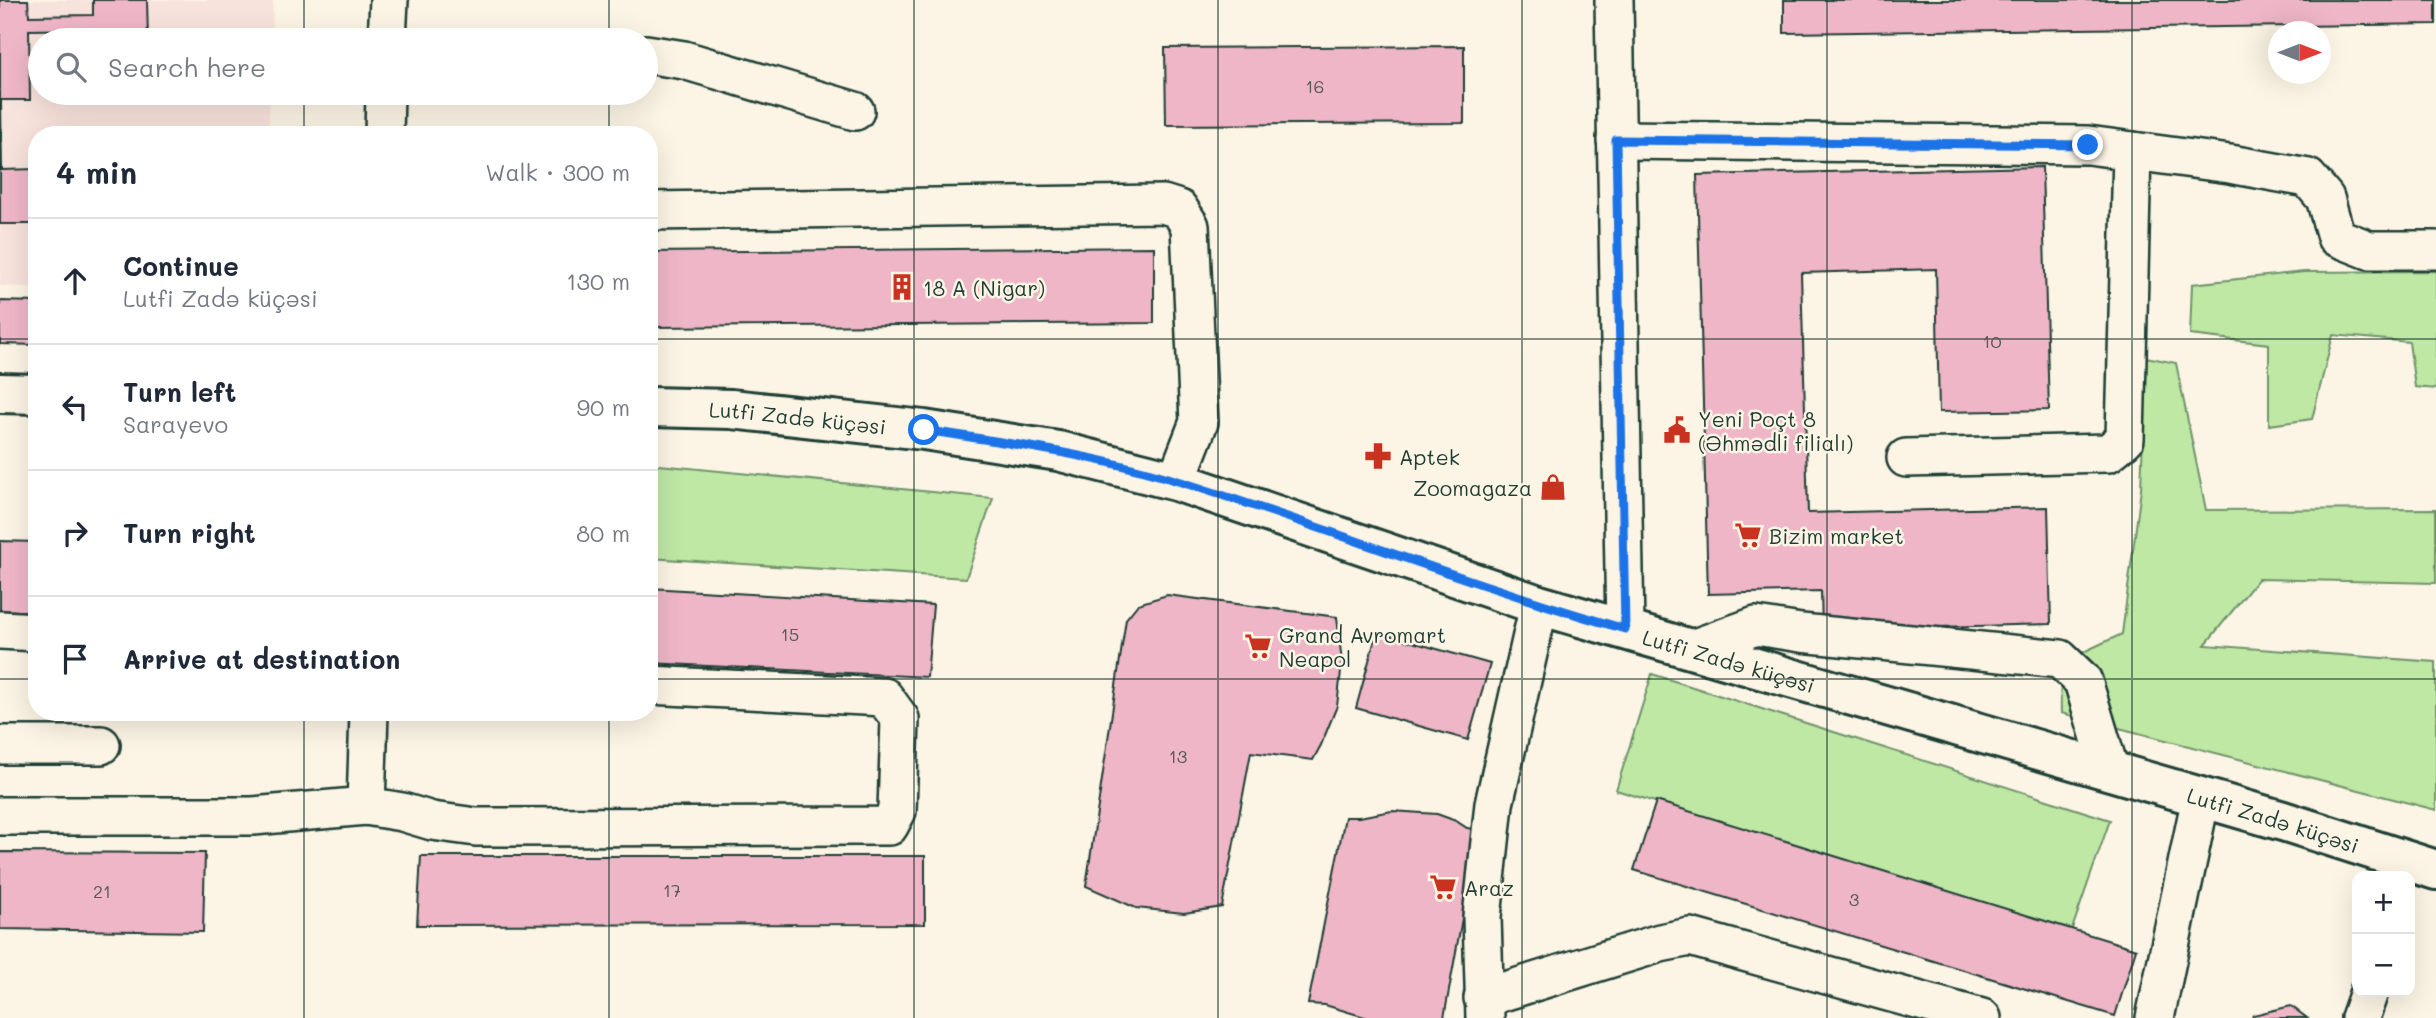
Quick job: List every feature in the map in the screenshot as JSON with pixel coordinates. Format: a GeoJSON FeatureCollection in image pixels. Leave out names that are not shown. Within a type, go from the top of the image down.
{"type":"FeatureCollection","features":[{"type":"Feature","properties":{"kind":"main road"},"geometry":{"type":"LineString","coordinates":[[0,393],[28,394]]}},
{"type":"Feature","properties":{"kind":"main road","name":"Lutfi Zadə küçəsi"},"geometry":{"type":"LineString","coordinates":[[658,407],[731,409],[924,430],[1058,451],[1176,481],[1539,605],[2201,797],[2419,869]]}},
{"type":"Feature","properties":{"kind":"street"},"geometry":{"type":"LineString","coordinates":[[388,28],[389,0]]}},
{"type":"Feature","properties":{"kind":"street"},"geometry":{"type":"LineString","coordinates":[[1614,0],[1625,629]]}},
{"type":"Feature","properties":{"kind":"street"},"geometry":{"type":"LineString","coordinates":[[658,56],[684,60],[855,111]]}},
{"type":"Feature","properties":{"kind":"street"},"geometry":{"type":"LineString","coordinates":[[384,126],[385,105]]}},
{"type":"Feature","properties":{"kind":"street"},"geometry":{"type":"LineString","coordinates":[[1616,140],[2088,145],[2230,164],[2308,178],[2325,198],[2336,237],[2368,250],[2436,250]]}},
{"type":"Feature","properties":{"kind":"street"},"geometry":{"type":"LineString","coordinates":[[1906,458],[2108,453],[2125,439],[2132,151]]}},
{"type":"Feature","properties":{"kind":"street"},"geometry":{"type":"LineString","coordinates":[[658,211],[1163,204],[1180,209],[1190,226],[1199,422],[1176,481]]}},
{"type":"Feature","properties":{"kind":"street"},"geometry":{"type":"LineString","coordinates":[[1539,605],[1494,803],[1482,917],[1484,1008],[1660,943],[1690,937],[1982,1018]]}},
{"type":"Feature","properties":{"kind":"street"},"geometry":{"type":"LineString","coordinates":[[1692,649],[1756,626],[2060,659],[2083,681],[2110,771]]}},
{"type":"Feature","properties":{"kind":"street"},"geometry":{"type":"LineString","coordinates":[[0,630],[28,632]]}},
{"type":"Feature","properties":{"kind":"street"},"geometry":{"type":"LineString","coordinates":[[0,816],[253,816],[366,806],[432,821],[476,827],[889,826],[897,811],[900,719],[884,697],[658,685]]}},
{"type":"Feature","properties":{"kind":"street"},"geometry":{"type":"LineString","coordinates":[[366,806],[369,721]]}},
{"type":"Feature","properties":{"kind":"street"},"geometry":{"type":"LineString","coordinates":[[0,745],[101,745]]}},
{"type":"Feature","properties":{"kind":"street"},"geometry":{"type":"LineString","coordinates":[[2155,1018],[2201,797]]}},
{"type":"Feature","properties":{"kind":"street"},"geometry":{"type":"LineString","coordinates":[[2360,1018],[2367,997]]}},
{"type":"Feature","properties":{"kind":"shaded area"},"geometry":{"type":"Polygon","coordinates":[[[0,0],[273,0],[272,28],[28,28],[28,105],[269,105],[268,126],[28,126],[28,287],[0,286],[0,0]]]}},
{"type":"Feature","properties":{"kind":"green space"},"geometry":{"type":"Polygon","coordinates":[[[2436,271],[2436,389],[2415,387],[2409,342],[2333,335],[2312,419],[2269,425],[2269,344],[2190,335],[2192,284],[2304,272],[2436,271]]]}},
{"type":"Feature","properties":{"kind":"green space"},"geometry":{"type":"Polygon","coordinates":[[[2146,357],[2176,363],[2206,510],[2436,509],[2436,583],[2258,579],[2205,645],[2436,662],[2436,810],[2061,713],[2060,663],[2122,634],[2141,489],[2146,357]]]}},
{"type":"Feature","properties":{"kind":"green space"},"geometry":{"type":"Polygon","coordinates":[[[658,465],[993,498],[966,578],[658,559],[658,465]]]}},
{"type":"Feature","properties":{"kind":"green space"},"geometry":{"type":"Polygon","coordinates":[[[1652,674],[2110,820],[2072,929],[1616,790],[1652,674]]]}},
{"type":"Feature","properties":{"kind":"building"},"geometry":{"type":"Polygon","coordinates":[[[0,0],[28,0],[29,16],[93,15],[93,0],[147,0],[148,28],[28,28],[28,100],[1,100],[2,170],[28,169],[28,224],[0,224],[0,0]]]}},
{"type":"Feature","properties":{"kind":"building"},"geometry":{"type":"Polygon","coordinates":[[[1784,0],[2436,0],[2436,24],[2331,25],[2331,21],[2268,21],[2268,26],[1784,33],[1784,0]]]}},
{"type":"Feature","properties":{"kind":"building"},"geometry":{"type":"Polygon","coordinates":[[[1464,46],[1464,123],[1166,125],[1165,48],[1464,46]]]}},
{"type":"Feature","properties":{"kind":"building"},"geometry":{"type":"Polygon","coordinates":[[[2042,167],[2049,410],[1939,412],[1936,269],[1801,273],[1808,513],[2048,507],[2051,624],[1822,630],[1821,591],[1708,594],[1697,175],[2042,167]]]}},
{"type":"Feature","properties":{"kind":"building","name":"18 A (Nigar)"},"geometry":{"type":"Polygon","coordinates":[[[1154,247],[1154,323],[658,327],[658,252],[1154,247]]]}},
{"type":"Feature","properties":{"kind":"building"},"geometry":{"type":"Polygon","coordinates":[[[0,301],[28,302],[28,345],[0,344],[0,301]]]}},
{"type":"Feature","properties":{"kind":"building"},"geometry":{"type":"Polygon","coordinates":[[[0,541],[28,542],[28,612],[0,610],[0,541]]]}},
{"type":"Feature","properties":{"kind":"building"},"geometry":{"type":"Polygon","coordinates":[[[658,589],[933,605],[927,677],[658,663],[658,589]]]}},
{"type":"Feature","properties":{"kind":"building"},"geometry":{"type":"Polygon","coordinates":[[[1167,595],[1337,617],[1342,663],[1337,706],[1313,760],[1251,752],[1222,907],[1184,913],[1136,908],[1086,886],[1126,619],[1138,604],[1167,595]]]}},
{"type":"Feature","properties":{"kind":"building"},"geometry":{"type":"Polygon","coordinates":[[[1377,632],[1490,664],[1468,740],[1356,708],[1377,632]]]}},
{"type":"Feature","properties":{"kind":"building"},"geometry":{"type":"Polygon","coordinates":[[[1656,801],[2136,949],[2115,1016],[1634,870],[1656,801]]]}},
{"type":"Feature","properties":{"kind":"building"},"geometry":{"type":"Polygon","coordinates":[[[1392,811],[1437,814],[1467,828],[1478,830],[1444,1018],[1368,1018],[1325,1005],[1308,1004],[1345,817],[1392,811]]]}},
{"type":"Feature","properties":{"kind":"building"},"geometry":{"type":"Polygon","coordinates":[[[0,852],[205,853],[203,932],[0,929],[0,852]]]}},
{"type":"Feature","properties":{"kind":"building"},"geometry":{"type":"Polygon","coordinates":[[[421,856],[925,856],[925,924],[417,925],[421,856]]]}},
{"type":"Feature","properties":{"kind":"building"},"geometry":{"type":"Polygon","coordinates":[[[2291,1006],[2307,1018],[2252,1018],[2253,1015],[2291,1006]]]}},
{"type":"Feature","properties":{"kind":"place","name":"18 A (Nigar)"},"geometry":{"type":"Point","coordinates":[902,287]}},
{"type":"Feature","properties":{"kind":"place","name":"Yeni Poçt 8 (Əhmədli filialı)"},"geometry":{"type":"Point","coordinates":[1677,430]}},
{"type":"Feature","properties":{"kind":"place","name":"Aptek"},"geometry":{"type":"Point","coordinates":[1378,456]}},
{"type":"Feature","properties":{"kind":"place","name":"Zoomagaza"},"geometry":{"type":"Point","coordinates":[1553,487]}},
{"type":"Feature","properties":{"kind":"place","name":"Bizim market"},"geometry":{"type":"Point","coordinates":[1748,535]}},
{"type":"Feature","properties":{"kind":"place","name":"Grand Avromart Neapol"},"geometry":{"type":"Point","coordinates":[1258,646]}},
{"type":"Feature","properties":{"kind":"place","name":"Araz"},"geometry":{"type":"Point","coordinates":[1443,887]}},
{"type":"Feature","properties":{"kind":"route"},"geometry":{"type":"LineString","coordinates":[[924,430],[1058,451],[1176,481],[1539,605],[1625,629],[1616,140],[2088,145]]}}]}
